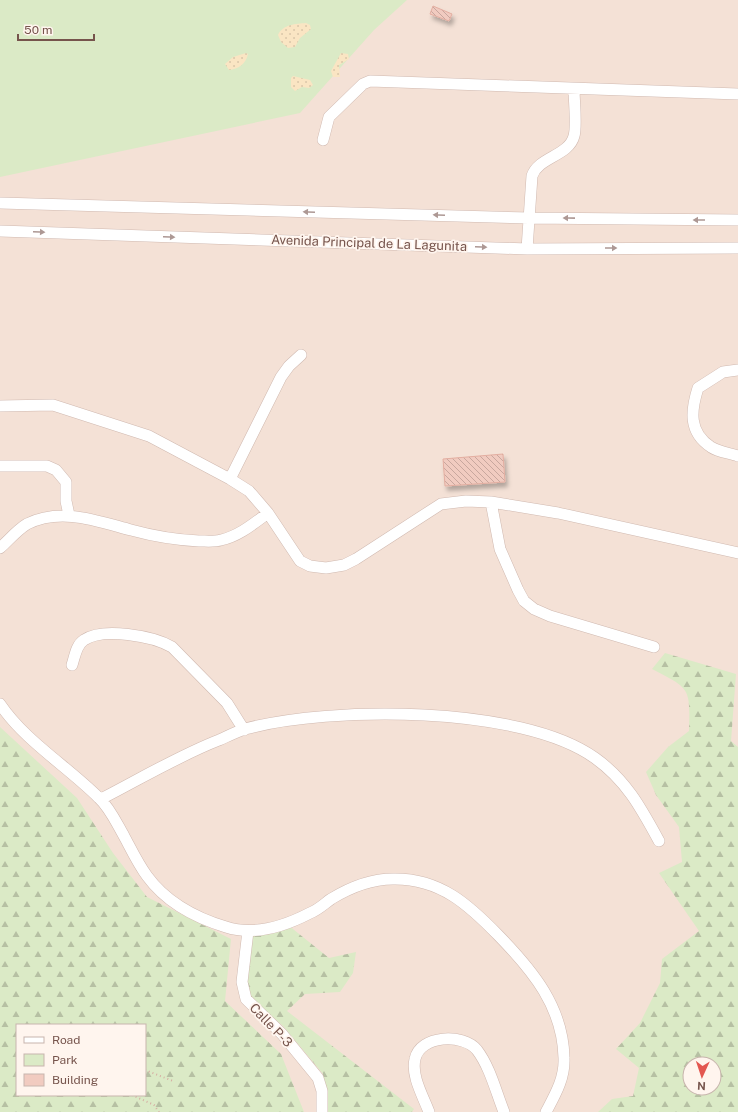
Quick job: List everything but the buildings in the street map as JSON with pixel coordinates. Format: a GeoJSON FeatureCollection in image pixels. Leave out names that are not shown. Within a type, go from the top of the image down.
{"type":"FeatureCollection","features":[{"type":"Feature","properties":{"kind":"street"},"geometry":{"type":"LineString","coordinates":[[323,140],[329,117],[363,84],[370,81],[738,94]]}},
{"type":"Feature","properties":{"kind":"street"},"geometry":{"type":"LineString","coordinates":[[527,249],[535,169],[569,145],[574,136],[574,89]]}},
{"type":"Feature","properties":{"kind":"street"},"geometry":{"type":"LineString","coordinates":[[0,203],[529,218],[738,220]]}},
{"type":"Feature","properties":{"kind":"street","name":"Avenida Principal de La Lagunita"},"geometry":{"type":"LineString","coordinates":[[0,231],[527,249],[738,248]]}},
{"type":"Feature","properties":{"kind":"street"},"geometry":{"type":"LineString","coordinates":[[230,479],[282,376],[289,366],[301,355]]}},
{"type":"Feature","properties":{"kind":"street"},"geometry":{"type":"LineString","coordinates":[[738,370],[723,372],[698,388],[692,408],[695,431],[711,447],[738,456]]}},
{"type":"Feature","properties":{"kind":"street"},"geometry":{"type":"LineString","coordinates":[[0,406],[52,404],[149,436],[230,479],[248,491],[268,513],[300,561],[310,566],[326,568],[344,565],[356,559],[441,504],[466,501],[491,502],[558,513],[738,553]]}},
{"type":"Feature","properties":{"kind":"street"},"geometry":{"type":"LineString","coordinates":[[0,466],[47,466],[56,470],[66,482],[66,501],[69,515]]}},
{"type":"Feature","properties":{"kind":"street"},"geometry":{"type":"LineString","coordinates":[[491,502],[500,549],[524,601],[534,609],[550,616],[654,647]]}},
{"type":"Feature","properties":{"kind":"street"},"geometry":{"type":"LineString","coordinates":[[0,548],[18,530],[28,524],[54,516],[69,515],[97,520],[132,530],[183,540],[220,541],[243,531],[268,513]]}},
{"type":"Feature","properties":{"kind":"street"},"geometry":{"type":"LineString","coordinates":[[72,664],[77,648],[84,640],[95,635],[126,634],[148,637],[162,641],[172,647],[227,703],[244,730]]}},
{"type":"Feature","properties":{"kind":"street"},"geometry":{"type":"LineString","coordinates":[[0,704],[17,726],[102,800],[147,875],[159,890],[173,902],[195,915],[227,928],[248,931],[269,929],[312,913],[331,899],[350,889],[383,880],[411,880],[450,893],[464,902],[519,957],[539,981],[559,1021],[564,1044],[564,1066],[562,1078],[546,1112]]}},
{"type":"Feature","properties":{"kind":"street"},"geometry":{"type":"LineString","coordinates":[[102,800],[196,749],[244,730],[297,719],[322,716],[439,716],[520,727],[550,735],[574,745],[594,757],[620,778],[638,804],[659,841]]}},
{"type":"Feature","properties":{"kind":"street","name":"Calle P-3"},"geometry":{"type":"LineString","coordinates":[[248,931],[242,982],[246,999],[282,1034],[318,1078],[322,1091],[322,1112]]}},
{"type":"Feature","properties":{"kind":"street"},"geometry":{"type":"LineString","coordinates":[[429,1112],[414,1070],[414,1061],[416,1053],[422,1047],[441,1039],[468,1043],[476,1049],[484,1062],[504,1112]]}},
{"type":"Feature","properties":{"kind":"path"},"geometry":{"type":"LineString","coordinates":[[146,1070],[173,1081]]}},
{"type":"Feature","properties":{"kind":"path"},"geometry":{"type":"LineString","coordinates":[[134,1096],[154,1105],[159,1112]]}},
{"type":"Feature","properties":{"kind":"shaded area"},"geometry":{"type":"Polygon","coordinates":[[[0,0],[738,0],[738,1112],[0,1112],[0,0]]]}},
{"type":"Feature","properties":{"kind":"green space"},"geometry":{"type":"Polygon","coordinates":[[[0,0],[407,0],[374,30],[300,113],[0,177],[0,0]]]}},
{"type":"Feature","properties":{"kind":"green space"},"geometry":{"type":"Polygon","coordinates":[[[665,653],[736,674],[731,741],[738,747],[738,1112],[598,1112],[612,1099],[633,1096],[639,1068],[616,1049],[640,1023],[660,983],[662,959],[699,931],[659,873],[682,862],[679,827],[656,795],[646,772],[668,747],[689,731],[689,706],[686,691],[674,681],[652,669],[665,653]]]}},
{"type":"Feature","properties":{"kind":"green space"},"geometry":{"type":"Polygon","coordinates":[[[0,727],[77,798],[113,853],[147,897],[231,939],[225,1001],[281,1054],[304,1112],[0,1112],[0,727]]]}},
{"type":"Feature","properties":{"kind":"green space"},"geometry":{"type":"Polygon","coordinates":[[[288,925],[329,958],[356,952],[353,973],[340,992],[305,994],[287,1011],[414,1109],[412,1112],[322,1112],[323,1074],[283,1026],[244,993],[250,929],[288,925]]]}},
{"type":"Feature","properties":{"kind":"sand"},"geometry":{"type":"Polygon","coordinates":[[[306,23],[310,25],[311,29],[300,38],[295,47],[288,48],[281,42],[278,35],[280,31],[290,25],[306,23]]]}},
{"type":"Feature","properties":{"kind":"sand"},"geometry":{"type":"Polygon","coordinates":[[[246,53],[248,54],[247,58],[243,63],[238,67],[229,70],[225,64],[233,57],[246,53]]]}},
{"type":"Feature","properties":{"kind":"sand"},"geometry":{"type":"Polygon","coordinates":[[[341,53],[348,54],[349,59],[339,65],[340,77],[333,77],[331,71],[341,53]]]}},
{"type":"Feature","properties":{"kind":"sand"},"geometry":{"type":"Polygon","coordinates":[[[293,76],[310,80],[313,85],[309,88],[302,87],[295,91],[291,87],[291,78],[293,76]]]}}]}
